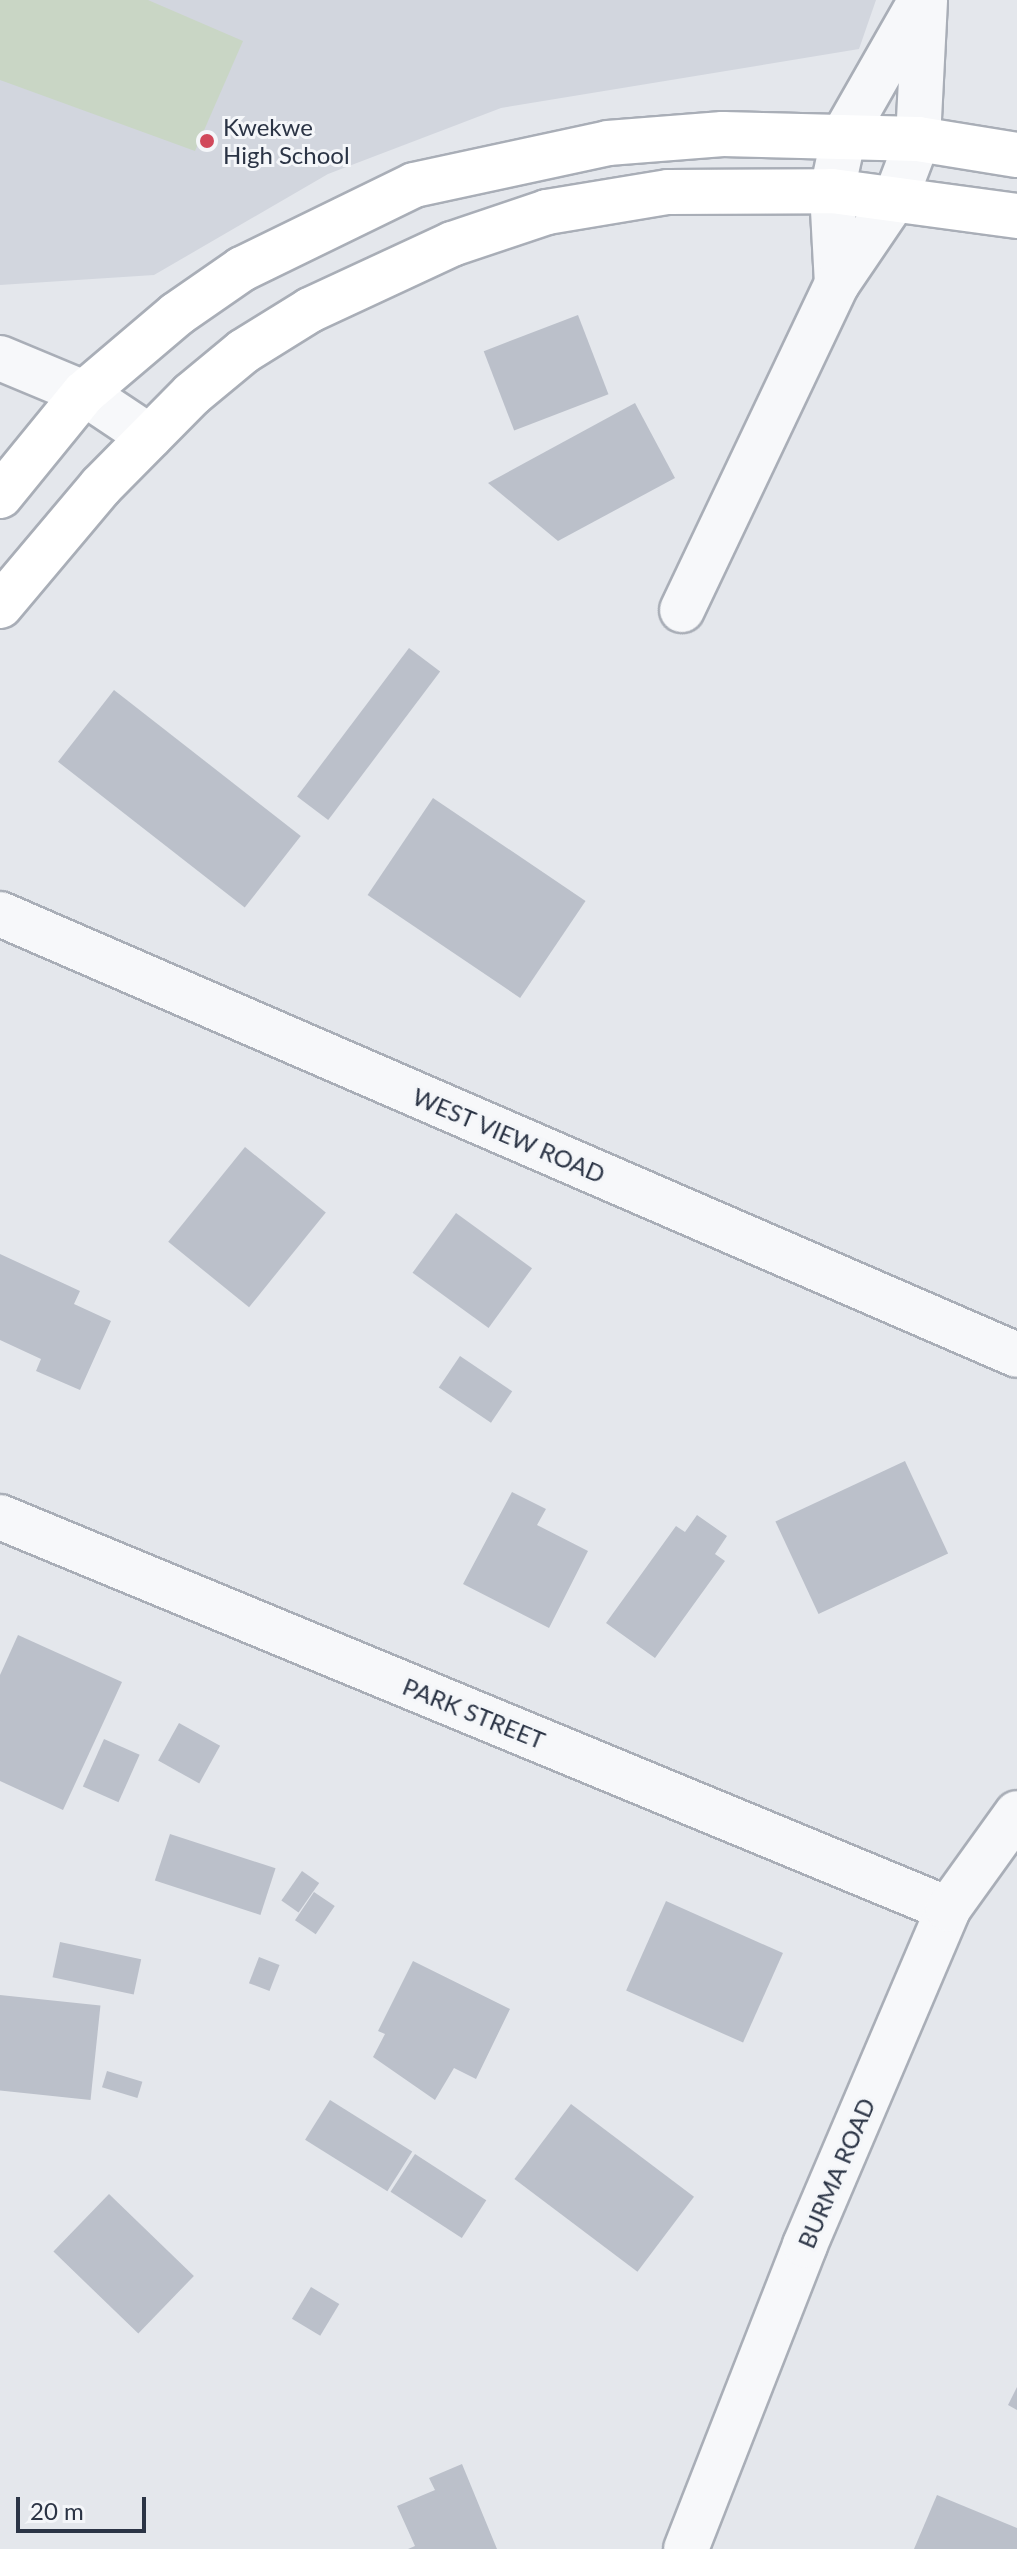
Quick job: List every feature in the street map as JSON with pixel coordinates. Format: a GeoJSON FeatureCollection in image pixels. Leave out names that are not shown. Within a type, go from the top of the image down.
{"type":"FeatureCollection","features":[{"type":"Feature","properties":{"kind":"main road"},"geometry":{"type":"LineString","coordinates":[[0,496],[84,393],[177,314],[242,269],[414,185],[608,143],[723,134],[918,139],[1017,155]]}},
{"type":"Feature","properties":{"kind":"main road"},"geometry":{"type":"LineString","coordinates":[[0,606],[101,486],[244,351],[310,310],[452,244],[547,212],[668,192],[832,191],[896,197],[1017,216]]}},
{"type":"Feature","properties":{"kind":"street"},"geometry":{"type":"LineString","coordinates":[[837,284],[832,191],[844,135],[923,0]]}},
{"type":"Feature","properties":{"kind":"street"},"geometry":{"type":"LineString","coordinates":[[682,610],[837,284],[896,197],[918,139],[923,0]]}},
{"type":"Feature","properties":{"kind":"street"},"geometry":{"type":"LineString","coordinates":[[0,358],[84,393],[150,437]]}},
{"type":"Feature","properties":{"kind":"street","name":"WEST VIEW ROAD"},"geometry":{"type":"LineString","coordinates":[[0,914],[1017,1355]]}},
{"type":"Feature","properties":{"kind":"street","name":"PARK STREET"},"geometry":{"type":"LineString","coordinates":[[0,1517],[948,1909]]}},
{"type":"Feature","properties":{"kind":"street","name":"BURMA ROAD"},"geometry":{"type":"LineString","coordinates":[[686,2549],[805,2245],[948,1909],[1017,1813]]}},
{"type":"Feature","properties":{"kind":"shaded area","name":"Kwekwe High School"},"geometry":{"type":"Polygon","coordinates":[[[0,0],[876,0],[859,49],[501,108],[328,174],[154,275],[0,285],[0,0]]]}},
{"type":"Feature","properties":{"kind":"green space"},"geometry":{"type":"Polygon","coordinates":[[[0,0],[148,0],[243,41],[195,151],[0,80],[0,0]]]}},
{"type":"Feature","properties":{"kind":"building"},"geometry":{"type":"Polygon","coordinates":[[[578,315],[608,394],[514,431],[484,351],[578,315]]]}},
{"type":"Feature","properties":{"kind":"building"},"geometry":{"type":"Polygon","coordinates":[[[635,403],[675,478],[558,541],[488,483],[635,403]]]}},
{"type":"Feature","properties":{"kind":"building"},"geometry":{"type":"Polygon","coordinates":[[[409,648],[440,671],[328,820],[297,797],[409,648]]]}},
{"type":"Feature","properties":{"kind":"building"},"geometry":{"type":"Polygon","coordinates":[[[114,690],[301,836],[245,908],[58,762],[114,690]]]}},
{"type":"Feature","properties":{"kind":"building"},"geometry":{"type":"Polygon","coordinates":[[[433,798],[586,901],[520,998],[368,895],[433,798]]]}},
{"type":"Feature","properties":{"kind":"building"},"geometry":{"type":"Polygon","coordinates":[[[245,1147],[326,1212],[249,1307],[168,1242],[245,1147]]]}},
{"type":"Feature","properties":{"kind":"building"},"geometry":{"type":"Polygon","coordinates":[[[456,1213],[532,1268],[489,1328],[413,1273],[456,1213]]]}},
{"type":"Feature","properties":{"kind":"building"},"geometry":{"type":"Polygon","coordinates":[[[0,1254],[80,1291],[74,1304],[111,1321],[80,1390],[36,1371],[41,1359],[0,1340],[0,1254]]]}},
{"type":"Feature","properties":{"kind":"building"},"geometry":{"type":"Polygon","coordinates":[[[460,1356],[512,1391],[491,1423],[439,1388],[460,1356]]]}},
{"type":"Feature","properties":{"kind":"building"},"geometry":{"type":"Polygon","coordinates":[[[905,1461],[948,1553],[819,1614],[775,1521],[905,1461]]]}},
{"type":"Feature","properties":{"kind":"building"},"geometry":{"type":"Polygon","coordinates":[[[512,1492],[546,1509],[537,1525],[588,1551],[549,1628],[463,1584],[512,1492]]]}},
{"type":"Feature","properties":{"kind":"building"},"geometry":{"type":"Polygon","coordinates":[[[697,1515],[727,1536],[715,1554],[725,1561],[655,1658],[606,1623],[676,1526],[685,1532],[697,1515]]]}},
{"type":"Feature","properties":{"kind":"building"},"geometry":{"type":"Polygon","coordinates":[[[18,1635],[122,1682],[63,1810],[0,1781],[0,1675],[18,1635]]]}},
{"type":"Feature","properties":{"kind":"building"},"geometry":{"type":"Polygon","coordinates":[[[179,1723],[220,1746],[199,1783],[158,1761],[179,1723]]]}},
{"type":"Feature","properties":{"kind":"building"},"geometry":{"type":"Polygon","coordinates":[[[104,1739],[140,1755],[118,1802],[83,1787],[104,1739]]]}},
{"type":"Feature","properties":{"kind":"building"},"geometry":{"type":"Polygon","coordinates":[[[170,1834],[276,1868],[260,1915],[155,1881],[170,1834]]]}},
{"type":"Feature","properties":{"kind":"building"},"geometry":{"type":"Polygon","coordinates":[[[302,1871],[319,1883],[299,1913],[281,1900],[302,1871]]]}},
{"type":"Feature","properties":{"kind":"building"},"geometry":{"type":"Polygon","coordinates":[[[314,1892],[335,1906],[316,1934],[295,1920],[314,1892]]]}},
{"type":"Feature","properties":{"kind":"building"},"geometry":{"type":"Polygon","coordinates":[[[666,1901],[783,1953],[743,2043],[626,1991],[666,1901]]]}},
{"type":"Feature","properties":{"kind":"building"},"geometry":{"type":"Polygon","coordinates":[[[60,1942],[141,1959],[134,1994],[53,1977],[60,1942]]]}},
{"type":"Feature","properties":{"kind":"building"},"geometry":{"type":"Polygon","coordinates":[[[259,1957],[280,1965],[270,1991],[249,1983],[259,1957]]]}},
{"type":"Feature","properties":{"kind":"building"},"geometry":{"type":"Polygon","coordinates":[[[413,1961],[510,2009],[476,2079],[454,2068],[435,2100],[373,2057],[385,2034],[378,2031],[413,1961]]]}},
{"type":"Feature","properties":{"kind":"building"},"geometry":{"type":"Polygon","coordinates":[[[0,1995],[100,2006],[91,2100],[0,2091],[0,1995]]]}},
{"type":"Feature","properties":{"kind":"building"},"geometry":{"type":"Polygon","coordinates":[[[107,2071],[142,2082],[137,2098],[102,2087],[107,2071]]]}},
{"type":"Feature","properties":{"kind":"building"},"geometry":{"type":"Polygon","coordinates":[[[330,2100],[412,2151],[387,2191],[305,2140],[330,2100]]]}},
{"type":"Feature","properties":{"kind":"building"},"geometry":{"type":"Polygon","coordinates":[[[571,2104],[694,2197],[637,2272],[514,2179],[571,2104]]]}},
{"type":"Feature","properties":{"kind":"building"},"geometry":{"type":"Polygon","coordinates":[[[415,2154],[486,2200],[462,2238],[390,2192],[415,2154]]]}},
{"type":"Feature","properties":{"kind":"building"},"geometry":{"type":"Polygon","coordinates":[[[109,2194],[194,2276],[138,2334],[53,2252],[109,2194]]]}},
{"type":"Feature","properties":{"kind":"building"},"geometry":{"type":"Polygon","coordinates":[[[311,2287],[339,2304],[320,2336],[292,2319],[311,2287]]]}},
{"type":"Feature","properties":{"kind":"building"},"geometry":{"type":"Polygon","coordinates":[[[1017,2387],[1017,2410],[1008,2405],[1017,2387]]]}},
{"type":"Feature","properties":{"kind":"building"},"geometry":{"type":"Polygon","coordinates":[[[462,2464],[497,2549],[408,2549],[415,2546],[397,2506],[435,2490],[429,2478],[462,2464]]]}},
{"type":"Feature","properties":{"kind":"building"},"geometry":{"type":"Polygon","coordinates":[[[937,2495],[1017,2528],[1017,2549],[914,2549],[937,2495]]]}},
{"type":"Feature","properties":{"kind":"place","name":"Kwekwe High School"},"geometry":{"type":"Point","coordinates":[207,141]}}]}
